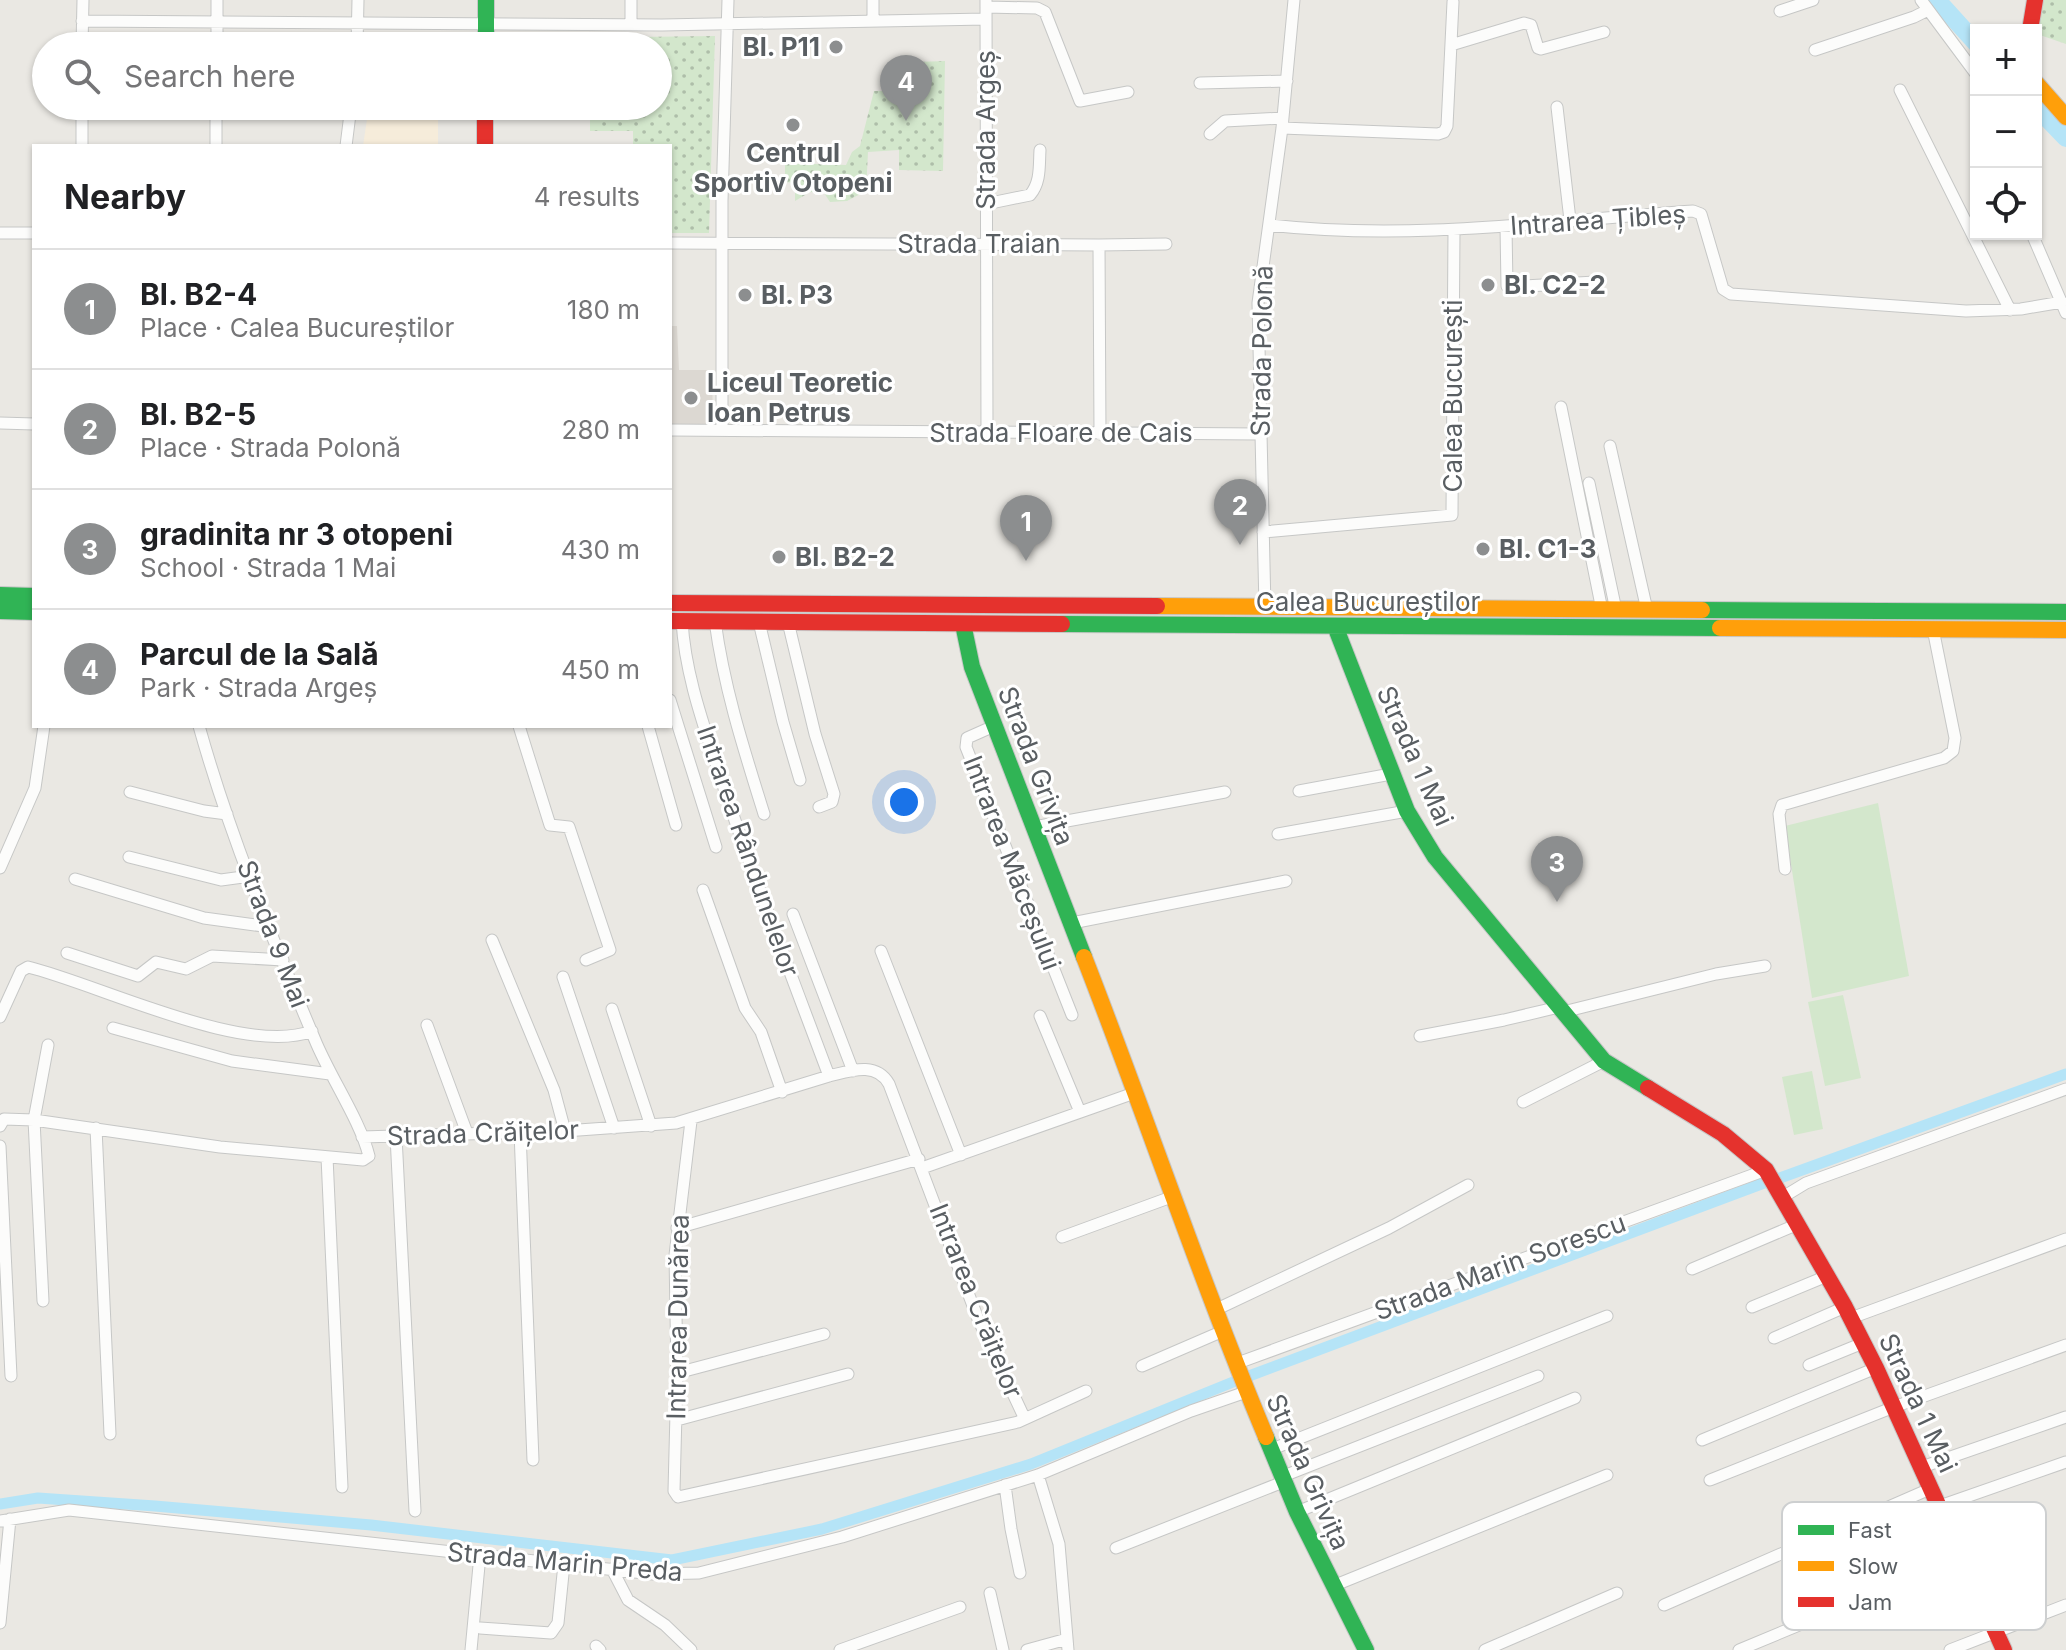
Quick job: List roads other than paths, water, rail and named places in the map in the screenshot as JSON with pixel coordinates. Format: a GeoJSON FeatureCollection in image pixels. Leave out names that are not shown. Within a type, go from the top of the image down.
{"type":"FeatureCollection","features":[{"type":"Feature","properties":{"kind":"main road"},"geometry":{"type":"LineString","coordinates":[[486,0],[486,32]]}},
{"type":"Feature","properties":{"kind":"main road"},"geometry":{"type":"LineString","coordinates":[[2031,24],[2035,0]]}},
{"type":"Feature","properties":{"kind":"main road"},"geometry":{"type":"LineString","coordinates":[[2042,90],[2066,117]]}},
{"type":"Feature","properties":{"kind":"main road"},"geometry":{"type":"LineString","coordinates":[[485,120],[485,144]]}},
{"type":"Feature","properties":{"kind":"main road"},"geometry":{"type":"LineString","coordinates":[[0,595],[32,596]]}},
{"type":"Feature","properties":{"kind":"main road","name":"Calea Bucureștilor"},"geometry":{"type":"LineString","coordinates":[[672,603],[2066,612]]}},
{"type":"Feature","properties":{"kind":"main road"},"geometry":{"type":"LineString","coordinates":[[0,611],[32,612]]}},
{"type":"Feature","properties":{"kind":"main road","name":"Calea Bucureștilor"},"geometry":{"type":"LineString","coordinates":[[676,621],[2066,630]]}},
{"type":"Feature","properties":{"kind":"main road","name":"Strada Grivița"},"geometry":{"type":"LineString","coordinates":[[963,624],[972,667],[1137,1092],[1235,1364],[1297,1512],[1366,1650]]}},
{"type":"Feature","properties":{"kind":"main road","name":"Strada 1 Mai"},"geometry":{"type":"LineString","coordinates":[[1335,626],[1407,811],[1435,857],[1604,1061],[1723,1134],[1766,1170],[1848,1313],[1938,1502]]}},
{"type":"Feature","properties":{"kind":"main road","name":"Strada 1 Mai"},"geometry":{"type":"LineString","coordinates":[[1995,1630],[2004,1650]]}},
{"type":"Feature","properties":{"kind":"street"},"geometry":{"type":"LineString","coordinates":[[82,32],[83,0]]}},
{"type":"Feature","properties":{"kind":"street"},"geometry":{"type":"LineString","coordinates":[[217,0],[217,32]]}},
{"type":"Feature","properties":{"kind":"street"},"geometry":{"type":"LineString","coordinates":[[357,32],[358,0]]}},
{"type":"Feature","properties":{"kind":"street"},"geometry":{"type":"LineString","coordinates":[[631,0],[631,25]]}},
{"type":"Feature","properties":{"kind":"street"},"geometry":{"type":"LineString","coordinates":[[722,430],[722,244],[728,0]]}},
{"type":"Feature","properties":{"kind":"street"},"geometry":{"type":"LineString","coordinates":[[873,0],[873,21]]}},
{"type":"Feature","properties":{"kind":"street","name":"Strada Polonă"},"geometry":{"type":"LineString","coordinates":[[1265,608],[1258,303],[1283,123],[1294,0]]}},
{"type":"Feature","properties":{"kind":"street"},"geometry":{"type":"LineString","coordinates":[[1780,11],[1813,0]]}},
{"type":"Feature","properties":{"kind":"street"},"geometry":{"type":"LineString","coordinates":[[1210,134],[1225,121],[1444,132],[1447,126],[1453,2]]}},
{"type":"Feature","properties":{"kind":"street"},"geometry":{"type":"LineString","coordinates":[[986,9],[1043,4],[1080,101],[1128,92]]}},
{"type":"Feature","properties":{"kind":"street"},"geometry":{"type":"LineString","coordinates":[[1815,50],[1914,17],[1924,5],[1970,66]]}},
{"type":"Feature","properties":{"kind":"street","name":"Strada Argeș"},"geometry":{"type":"LineString","coordinates":[[82,21],[727,24],[873,21],[986,9],[987,432]]}},
{"type":"Feature","properties":{"kind":"street"},"geometry":{"type":"LineString","coordinates":[[1451,45],[1524,23],[1531,25],[1541,49],[1604,32]]}},
{"type":"Feature","properties":{"kind":"street"},"geometry":{"type":"LineString","coordinates":[[1200,83],[1287,81]]}},
{"type":"Feature","properties":{"kind":"street"},"geometry":{"type":"LineString","coordinates":[[1900,90],[2010,310]]}},
{"type":"Feature","properties":{"kind":"street"},"geometry":{"type":"LineString","coordinates":[[1557,107],[1570,220]]}},
{"type":"Feature","properties":{"kind":"street"},"geometry":{"type":"LineString","coordinates":[[82,120],[82,144]]}},
{"type":"Feature","properties":{"kind":"street"},"geometry":{"type":"LineString","coordinates":[[216,120],[216,144]]}},
{"type":"Feature","properties":{"kind":"street"},"geometry":{"type":"LineString","coordinates":[[346,144],[349,120]]}},
{"type":"Feature","properties":{"kind":"street"},"geometry":{"type":"LineString","coordinates":[[986,204],[1030,195],[1038,182],[1040,150]]}},
{"type":"Feature","properties":{"kind":"street","name":"Intrarea Țibleș"},"geometry":{"type":"LineString","coordinates":[[1269,225],[1373,233],[1454,231],[1698,212],[1703,219],[1723,289],[1731,294],[1953,310],[2064,308]]}},
{"type":"Feature","properties":{"kind":"street"},"geometry":{"type":"LineString","coordinates":[[1506,227],[1507,286],[1595,282]]}},
{"type":"Feature","properties":{"kind":"street","name":"Calea București"},"geometry":{"type":"LineString","coordinates":[[1263,532],[1452,515],[1454,231]]}},
{"type":"Feature","properties":{"kind":"street"},"geometry":{"type":"LineString","coordinates":[[0,233],[32,233]]}},
{"type":"Feature","properties":{"kind":"street"},"geometry":{"type":"LineString","coordinates":[[2035,240],[2064,308]]}},
{"type":"Feature","properties":{"kind":"street","name":"Strada Traian"},"geometry":{"type":"LineString","coordinates":[[672,243],[1099,245],[1100,434]]}},
{"type":"Feature","properties":{"kind":"street"},"geometry":{"type":"LineString","coordinates":[[1099,245],[1166,244]]}},
{"type":"Feature","properties":{"kind":"street"},"geometry":{"type":"LineString","coordinates":[[1561,407],[1609,610]]}},
{"type":"Feature","properties":{"kind":"street"},"geometry":{"type":"LineString","coordinates":[[0,423],[32,424]]}},
{"type":"Feature","properties":{"kind":"street","name":"Strada Floare de Cais"},"geometry":{"type":"LineString","coordinates":[[672,430],[1260,434]]}},
{"type":"Feature","properties":{"kind":"street"},"geometry":{"type":"LineString","coordinates":[[1610,446],[1647,610]]}},
{"type":"Feature","properties":{"kind":"street"},"geometry":{"type":"LineString","coordinates":[[1589,483],[1609,610]]}},
{"type":"Feature","properties":{"kind":"street","name":"Intrarea Rândunelelor"},"geometry":{"type":"LineString","coordinates":[[676,621],[741,840],[829,1076]]}},
{"type":"Feature","properties":{"kind":"street"},"geometry":{"type":"LineString","coordinates":[[715,621],[719,655],[736,724],[764,814]]}},
{"type":"Feature","properties":{"kind":"street"},"geometry":{"type":"LineString","coordinates":[[759,622],[800,780]]}},
{"type":"Feature","properties":{"kind":"street"},"geometry":{"type":"LineString","coordinates":[[788,622],[815,734],[834,794],[832,802],[819,807]]}},
{"type":"Feature","properties":{"kind":"street"},"geometry":{"type":"LineString","coordinates":[[1785,869],[1779,814],[1782,805],[1944,758],[1953,751],[1955,738],[1933,629]]}},
{"type":"Feature","properties":{"kind":"street"},"geometry":{"type":"LineString","coordinates":[[672,706],[716,847]]}},
{"type":"Feature","properties":{"kind":"street","name":"Intrarea Măceșului"},"geometry":{"type":"LineString","coordinates":[[994,726],[967,738],[966,747],[1072,1015]]}},
{"type":"Feature","properties":{"kind":"street"},"geometry":{"type":"LineString","coordinates":[[0,868],[35,788],[44,728]]}},
{"type":"Feature","properties":{"kind":"street","name":"Strada 9 Mai"},"geometry":{"type":"LineString","coordinates":[[200,728],[227,814],[283,960],[330,1074],[362,1137]]}},
{"type":"Feature","properties":{"kind":"street"},"geometry":{"type":"LineString","coordinates":[[520,728],[550,825],[569,827],[610,950],[586,960]]}},
{"type":"Feature","properties":{"kind":"street"},"geometry":{"type":"LineString","coordinates":[[649,728],[676,825]]}},
{"type":"Feature","properties":{"kind":"street"},"geometry":{"type":"LineString","coordinates":[[1299,791],[1391,774]]}},
{"type":"Feature","properties":{"kind":"street"},"geometry":{"type":"LineString","coordinates":[[130,792],[227,814]]}},
{"type":"Feature","properties":{"kind":"street"},"geometry":{"type":"LineString","coordinates":[[1034,827],[1225,792]]}},
{"type":"Feature","properties":{"kind":"street"},"geometry":{"type":"LineString","coordinates":[[1278,834],[1407,811]]}},
{"type":"Feature","properties":{"kind":"street"},"geometry":{"type":"LineString","coordinates":[[129,857],[221,880],[250,876]]}},
{"type":"Feature","properties":{"kind":"street"},"geometry":{"type":"LineString","coordinates":[[75,879],[192,915],[270,927]]}},
{"type":"Feature","properties":{"kind":"street"},"geometry":{"type":"LineString","coordinates":[[1072,923],[1286,881]]}},
{"type":"Feature","properties":{"kind":"street"},"geometry":{"type":"LineString","coordinates":[[703,890],[745,1008],[759,1027],[782,1092]]}},
{"type":"Feature","properties":{"kind":"street"},"geometry":{"type":"LineString","coordinates":[[793,914],[853,1071],[875,1070],[886,1079],[921,1164]]}},
{"type":"Feature","properties":{"kind":"street"},"geometry":{"type":"LineString","coordinates":[[492,940],[554,1090],[565,1131]]}},
{"type":"Feature","properties":{"kind":"street"},"geometry":{"type":"LineString","coordinates":[[881,951],[961,1155]]}},
{"type":"Feature","properties":{"kind":"street"},"geometry":{"type":"LineString","coordinates":[[67,953],[138,976],[156,962],[186,969],[212,956],[283,960]]}},
{"type":"Feature","properties":{"kind":"street"},"geometry":{"type":"LineString","coordinates":[[1420,1036],[1765,966]]}},
{"type":"Feature","properties":{"kind":"street"},"geometry":{"type":"LineString","coordinates":[[0,1017],[21,971],[28,967],[192,1021],[230,1030],[284,1036],[312,1031]]}},
{"type":"Feature","properties":{"kind":"street"},"geometry":{"type":"LineString","coordinates":[[563,977],[614,1128]]}},
{"type":"Feature","properties":{"kind":"street"},"geometry":{"type":"LineString","coordinates":[[612,1009],[651,1126]]}},
{"type":"Feature","properties":{"kind":"street"},"geometry":{"type":"LineString","coordinates":[[1040,1016],[1080,1112]]}},
{"type":"Feature","properties":{"kind":"street"},"geometry":{"type":"LineString","coordinates":[[427,1025],[467,1133]]}},
{"type":"Feature","properties":{"kind":"street"},"geometry":{"type":"LineString","coordinates":[[113,1028],[232,1061],[330,1074]]}},
{"type":"Feature","properties":{"kind":"street"},"geometry":{"type":"LineString","coordinates":[[43,1301],[34,1120],[48,1045]]}},
{"type":"Feature","properties":{"kind":"street"},"geometry":{"type":"LineString","coordinates":[[1523,1102],[1604,1061]]}},
{"type":"Feature","properties":{"kind":"street","name":"Strada Crăițelor"},"geometry":{"type":"LineString","coordinates":[[2,1123],[34,1120],[220,1147],[366,1160],[369,1154],[362,1137],[565,1131],[691,1121],[853,1071]]}},
{"type":"Feature","properties":{"kind":"street"},"geometry":{"type":"LineString","coordinates":[[1783,1197],[1806,1183],[2066,1089]]}},
{"type":"Feature","properties":{"kind":"street"},"geometry":{"type":"LineString","coordinates":[[677,1228],[961,1155],[1137,1092]]}},
{"type":"Feature","properties":{"kind":"street","name":"Intrarea Dunărea"},"geometry":{"type":"LineString","coordinates":[[691,1121],[675,1255],[677,1420],[674,1491],[680,1498],[692,1496]]}},
{"type":"Feature","properties":{"kind":"street"},"geometry":{"type":"LineString","coordinates":[[96,1128],[110,1434]]}},
{"type":"Feature","properties":{"kind":"street"},"geometry":{"type":"LineString","coordinates":[[520,1132],[533,1460]]}},
{"type":"Feature","properties":{"kind":"street"},"geometry":{"type":"LineString","coordinates":[[396,1136],[415,1511]]}},
{"type":"Feature","properties":{"kind":"street"},"geometry":{"type":"LineString","coordinates":[[0,1146],[11,1376]]}},
{"type":"Feature","properties":{"kind":"street"},"geometry":{"type":"LineString","coordinates":[[327,1157],[342,1487]]}},
{"type":"Feature","properties":{"kind":"street","name":"Intrarea Crăițelor"},"geometry":{"type":"LineString","coordinates":[[692,1496],[1018,1422],[1024,1417],[978,1319],[921,1164]]}},
{"type":"Feature","properties":{"kind":"street","name":"Strada Marin Sorescu"},"geometry":{"type":"LineString","coordinates":[[1235,1364],[1766,1170]]}},
{"type":"Feature","properties":{"kind":"street"},"geometry":{"type":"LineString","coordinates":[[1215,1310],[1389,1228],[1468,1185]]}},
{"type":"Feature","properties":{"kind":"street"},"geometry":{"type":"LineString","coordinates":[[1062,1237],[1174,1196]]}},
{"type":"Feature","properties":{"kind":"street"},"geometry":{"type":"LineString","coordinates":[[1692,1269],[1798,1224]]}},
{"type":"Feature","properties":{"kind":"street"},"geometry":{"type":"LineString","coordinates":[[1774,1338],[2066,1239]]}},
{"type":"Feature","properties":{"kind":"street"},"geometry":{"type":"LineString","coordinates":[[1752,1307],[1827,1276]]}},
{"type":"Feature","properties":{"kind":"street"},"geometry":{"type":"LineString","coordinates":[[1270,1450],[1607,1316]]}},
{"type":"Feature","properties":{"kind":"street"},"geometry":{"type":"LineString","coordinates":[[1142,1366],[1223,1331]]}},
{"type":"Feature","properties":{"kind":"street"},"geometry":{"type":"LineString","coordinates":[[677,1373],[824,1334]]}},
{"type":"Feature","properties":{"kind":"street"},"geometry":{"type":"LineString","coordinates":[[1809,1365],[1863,1343]]}},
{"type":"Feature","properties":{"kind":"street"},"geometry":{"type":"LineString","coordinates":[[1710,1480],[1894,1407],[2066,1345]]}},
{"type":"Feature","properties":{"kind":"street"},"geometry":{"type":"LineString","coordinates":[[1702,1440],[1876,1368]]}},
{"type":"Feature","properties":{"kind":"street"},"geometry":{"type":"LineString","coordinates":[[677,1420],[848,1374]]}},
{"type":"Feature","properties":{"kind":"street"},"geometry":{"type":"LineString","coordinates":[[1116,1548],[1538,1376]]}},
{"type":"Feature","properties":{"kind":"street"},"geometry":{"type":"LineString","coordinates":[[1024,1417],[1086,1391]]}},
{"type":"Feature","properties":{"kind":"street","name":"Strada Marin Preda"},"geometry":{"type":"LineString","coordinates":[[5,1520],[69,1510],[670,1575],[699,1573],[815,1545],[1038,1475],[1191,1411],[1246,1392]]}},
{"type":"Feature","properties":{"kind":"street"},"geometry":{"type":"LineString","coordinates":[[1297,1512],[1575,1398]]}},
{"type":"Feature","properties":{"kind":"street"},"geometry":{"type":"LineString","coordinates":[[1922,1467],[2066,1417]]}},
{"type":"Feature","properties":{"kind":"street"},"geometry":{"type":"LineString","coordinates":[[1951,1502],[2066,1462]]}},
{"type":"Feature","properties":{"kind":"street"},"geometry":{"type":"LineString","coordinates":[[1027,1650],[1067,1644],[1059,1544],[1038,1475]]}},
{"type":"Feature","properties":{"kind":"street"},"geometry":{"type":"LineString","coordinates":[[1333,1586],[1607,1475]]}},
{"type":"Feature","properties":{"kind":"street"},"geometry":{"type":"LineString","coordinates":[[1005,1485],[1020,1573]]}},
{"type":"Feature","properties":{"kind":"street"},"geometry":{"type":"LineString","coordinates":[[1900,1502],[1932,1488]]}},
{"type":"Feature","properties":{"kind":"street"},"geometry":{"type":"LineString","coordinates":[[0,1623],[5,1520]]}},
{"type":"Feature","properties":{"kind":"street"},"geometry":{"type":"LineString","coordinates":[[1664,1605],[1782,1553]]}},
{"type":"Feature","properties":{"kind":"street"},"geometry":{"type":"LineString","coordinates":[[471,1650],[480,1555]]}},
{"type":"Feature","properties":{"kind":"street"},"geometry":{"type":"LineString","coordinates":[[480,1628],[551,1633],[558,1623],[564,1564]]}},
{"type":"Feature","properties":{"kind":"street"},"geometry":{"type":"LineString","coordinates":[[612,1569],[628,1600],[665,1625],[691,1650]]}},
{"type":"Feature","properties":{"kind":"street"},"geometry":{"type":"LineString","coordinates":[[990,1593],[1003,1650]]}},
{"type":"Feature","properties":{"kind":"street"},"geometry":{"type":"LineString","coordinates":[[1485,1650],[1617,1593]]}},
{"type":"Feature","properties":{"kind":"street"},"geometry":{"type":"LineString","coordinates":[[2046,1612],[2066,1605]]}},
{"type":"Feature","properties":{"kind":"street"},"geometry":{"type":"LineString","coordinates":[[840,1650],[960,1607]]}},
{"type":"Feature","properties":{"kind":"street"},"geometry":{"type":"LineString","coordinates":[[1739,1650],[1787,1630]]}},
{"type":"Feature","properties":{"kind":"street"},"geometry":{"type":"LineString","coordinates":[[1950,1650],[1995,1630]]}},
{"type":"Feature","properties":{"kind":"waterway"},"geometry":{"type":"LineString","coordinates":[[1937,0],[1970,36]]}},
{"type":"Feature","properties":{"kind":"waterway"},"geometry":{"type":"LineString","coordinates":[[2042,113],[2066,138]]}},
{"type":"Feature","properties":{"kind":"waterway"},"geometry":{"type":"LineString","coordinates":[[1780,1178],[2066,1074]]}},
{"type":"Feature","properties":{"kind":"waterway"},"geometry":{"type":"LineString","coordinates":[[1249,1376],[1764,1183]]}},
{"type":"Feature","properties":{"kind":"waterway"},"geometry":{"type":"LineString","coordinates":[[0,1504],[38,1498],[155,1506],[371,1525],[672,1560],[822,1529],[1031,1464],[1233,1382]]}},
{"type":"Feature","properties":{"kind":"place","name":"Bl. P11"},"geometry":{"type":"Point","coordinates":[836,47]}},
{"type":"Feature","properties":{"kind":"place","name":"Parcul de la Sală"},"geometry":{"type":"Point","coordinates":[906,121]}},
{"type":"Feature","properties":{"kind":"place","name":"Centrul Sportiv Otopeni"},"geometry":{"type":"Point","coordinates":[793,125]}},
{"type":"Feature","properties":{"kind":"place","name":"Bl. C2-2"},"geometry":{"type":"Point","coordinates":[1488,285]}},
{"type":"Feature","properties":{"kind":"place","name":"Bl. P3"},"geometry":{"type":"Point","coordinates":[745,295]}},
{"type":"Feature","properties":{"kind":"place","name":"Liceul Teoretic Ioan Petrus"},"geometry":{"type":"Point","coordinates":[691,398]}},
{"type":"Feature","properties":{"kind":"place","name":"Bl. B2-5"},"geometry":{"type":"Point","coordinates":[1240,545]}},
{"type":"Feature","properties":{"kind":"place","name":"Bl. C1-3"},"geometry":{"type":"Point","coordinates":[1483,549]}},
{"type":"Feature","properties":{"kind":"place","name":"Bl. B2-2"},"geometry":{"type":"Point","coordinates":[779,557]}},
{"type":"Feature","properties":{"kind":"place","name":"Bl. B2-4"},"geometry":{"type":"Point","coordinates":[1026,561]}},
{"type":"Feature","properties":{"kind":"place","name":"gradinita nr 3 otopeni"},"geometry":{"type":"Point","coordinates":[1557,902]}}]}
